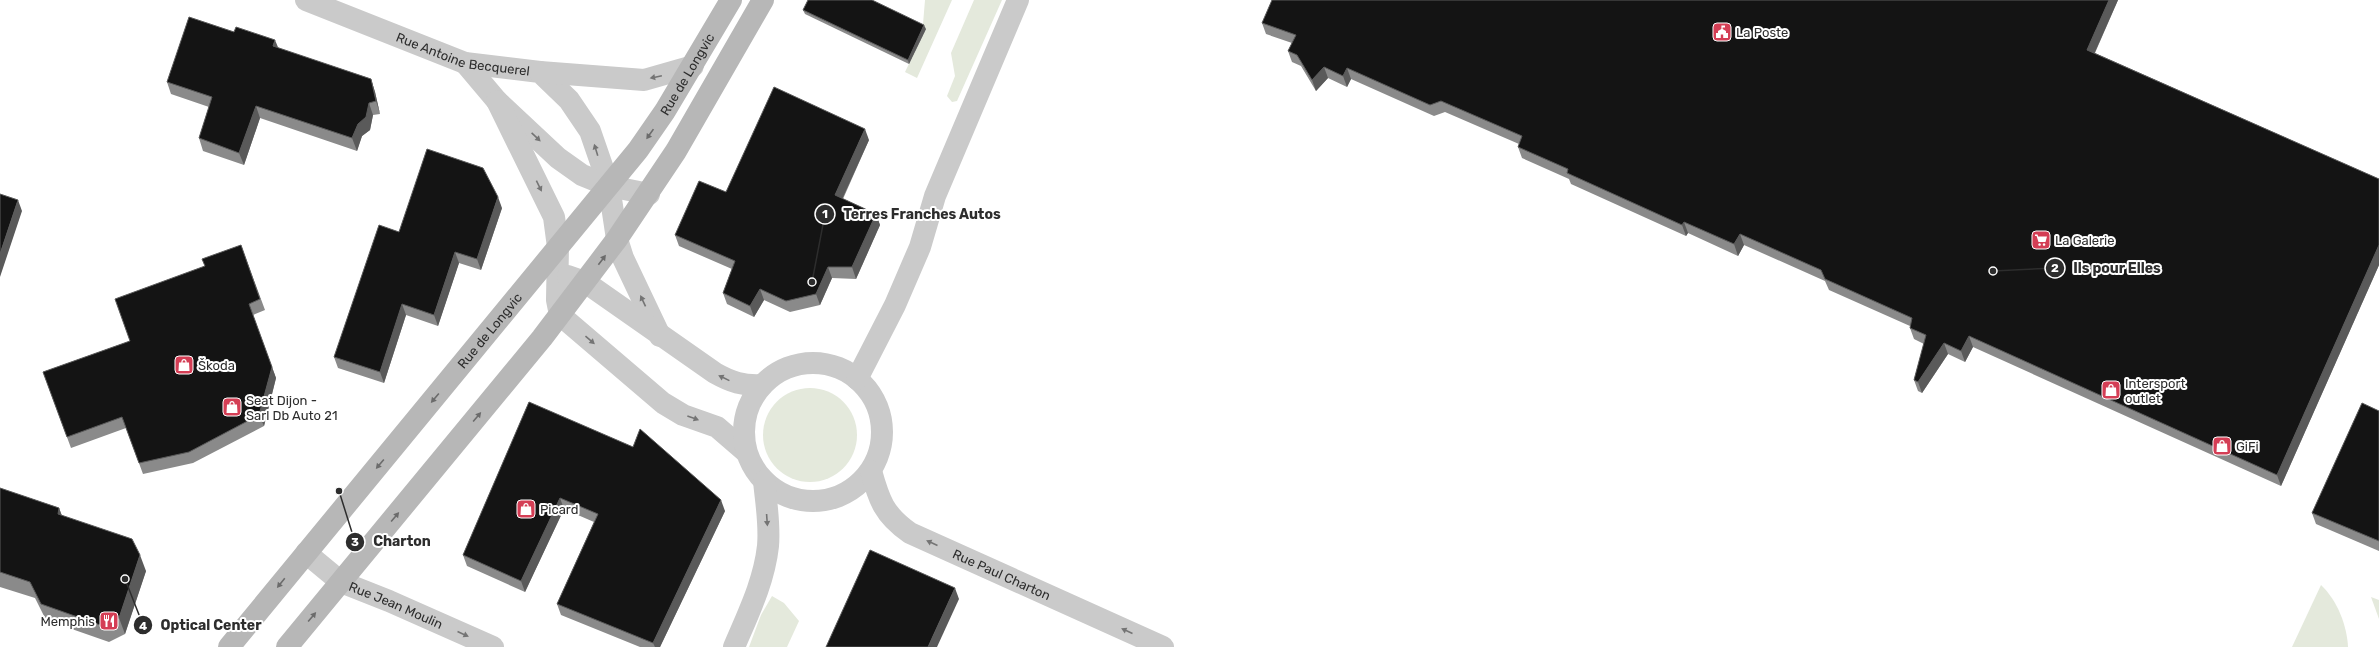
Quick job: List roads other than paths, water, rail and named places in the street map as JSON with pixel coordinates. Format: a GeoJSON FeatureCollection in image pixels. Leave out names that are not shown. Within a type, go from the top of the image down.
{"type":"FeatureCollection","features":[{"type":"Feature","properties":{"kind":"street","name":"Rue Antoine Becquerel"},"geometry":{"type":"LineString","coordinates":[[306,0],[465,63],[540,72],[569,100],[590,131],[609,186],[617,239]]}},
{"type":"Feature","properties":{"kind":"street","name":"Rue de Longvic"},"geometry":{"type":"LineString","coordinates":[[230,647],[638,150],[693,66],[731,0]]}},
{"type":"Feature","properties":{"kind":"street"},"geometry":{"type":"LineString","coordinates":[[287,647],[560,315],[617,239],[649,194],[680,144],[763,0]]}},
{"type":"Feature","properties":{"kind":"street"},"geometry":{"type":"LineString","coordinates":[[857,379],[895,305],[920,247],[935,196],[1018,0]]}},
{"type":"Feature","properties":{"kind":"street"},"geometry":{"type":"LineString","coordinates":[[465,63],[497,101],[558,158],[582,175],[609,186],[649,194]]}},
{"type":"Feature","properties":{"kind":"street"},"geometry":{"type":"LineString","coordinates":[[540,72],[644,80],[693,66]]}},
{"type":"Feature","properties":{"kind":"street"},"geometry":{"type":"LineString","coordinates":[[497,101],[554,217],[558,247],[557,300],[560,315],[663,404],[683,415],[717,427],[746,452]]}},
{"type":"Feature","properties":{"kind":"street"},"geometry":{"type":"LineString","coordinates":[[617,239],[623,258],[660,336]]}},
{"type":"Feature","properties":{"kind":"street"},"geometry":{"type":"LineString","coordinates":[[522,293],[558,276],[570,276],[585,282],[660,336],[715,373],[733,382],[746,385],[762,384]]}},
{"type":"Feature","properties":{"kind":"street"},"geometry":{"type":"LineString","coordinates":[[819,363],[832,366],[857,379],[871,394],[876,406],[882,432],[879,452],[871,471],[851,490],[839,496],[819,502],[799,501],[780,494],[764,481],[753,468],[746,452],[743,434],[745,416],[752,399],[762,384],[778,371],[798,364],[819,363]]}},
{"type":"Feature","properties":{"kind":"street","name":"Rue Paul Charton"},"geometry":{"type":"LineString","coordinates":[[871,471],[878,497],[885,510],[895,523],[910,533],[1163,647]]}},
{"type":"Feature","properties":{"kind":"street"},"geometry":{"type":"LineString","coordinates":[[734,647],[760,586],[768,546],[768,522],[764,481]]}},
{"type":"Feature","properties":{"kind":"street","name":"Rue Jean Moulin"},"geometry":{"type":"LineString","coordinates":[[306,553],[341,582],[389,600],[493,647]]}},
{"type":"Feature","properties":{"kind":"place","name":"La Poste"},"geometry":{"type":"Point","coordinates":[1722,32]}},
{"type":"Feature","properties":{"kind":"place","name":"La Galerie"},"geometry":{"type":"Point","coordinates":[2041,240]}},
{"type":"Feature","properties":{"kind":"place","name":"Ils pour Elles"},"geometry":{"type":"Point","coordinates":[1993,271]}},
{"type":"Feature","properties":{"kind":"place","name":"Terres Franches Autos"},"geometry":{"type":"Point","coordinates":[812,282]}},
{"type":"Feature","properties":{"kind":"place","name":"Škoda"},"geometry":{"type":"Point","coordinates":[184,365]}},
{"type":"Feature","properties":{"kind":"place","name":"Intersport outlet"},"geometry":{"type":"Point","coordinates":[2111,390]}},
{"type":"Feature","properties":{"kind":"place","name":"Seat Dijon - Sarl Db Auto 21"},"geometry":{"type":"Point","coordinates":[232,407]}},
{"type":"Feature","properties":{"kind":"place","name":"GiFi"},"geometry":{"type":"Point","coordinates":[2222,446]}},
{"type":"Feature","properties":{"kind":"place","name":"Charton"},"geometry":{"type":"Point","coordinates":[339,491]}},
{"type":"Feature","properties":{"kind":"place","name":"Picard"},"geometry":{"type":"Point","coordinates":[526,509]}},
{"type":"Feature","properties":{"kind":"place","name":"Optical Center"},"geometry":{"type":"Point","coordinates":[125,579]}},
{"type":"Feature","properties":{"kind":"place","name":"Memphis"},"geometry":{"type":"Point","coordinates":[109,621]}}]}
